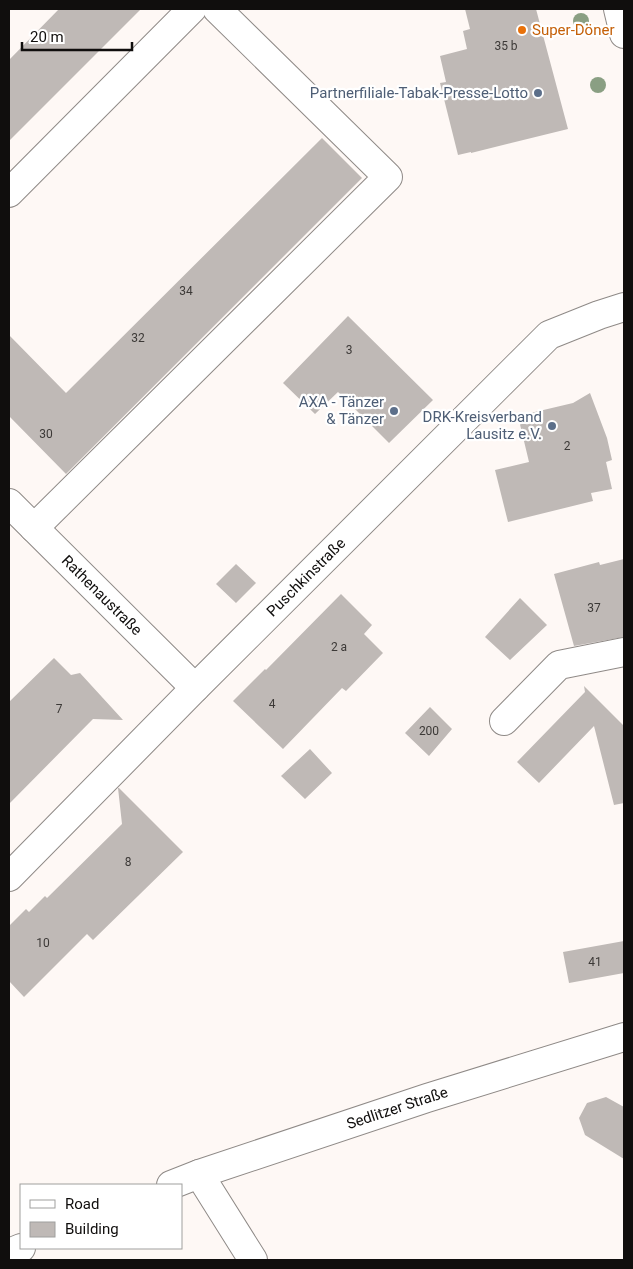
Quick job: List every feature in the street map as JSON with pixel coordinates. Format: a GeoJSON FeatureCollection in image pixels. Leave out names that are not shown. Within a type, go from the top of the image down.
{"type":"FeatureCollection","features":[{"type":"Feature","properties":{"kind":"street"},"geometry":{"type":"LineString","coordinates":[[9,193],[192,9]]}},
{"type":"Feature","properties":{"kind":"street"},"geometry":{"type":"LineString","coordinates":[[34,528],[388,177],[217,9]]}},
{"type":"Feature","properties":{"kind":"street","name":"Puschkinstraße"},"geometry":{"type":"LineString","coordinates":[[9,877],[195,688],[550,335],[624,307]]}},
{"type":"Feature","properties":{"kind":"street","name":"Rathenaustraße"},"geometry":{"type":"LineString","coordinates":[[9,503],[195,688]]}},
{"type":"Feature","properties":{"kind":"street"},"geometry":{"type":"LineString","coordinates":[[504,721],[559,665],[624,652]]}},
{"type":"Feature","properties":{"kind":"street","name":"Sedlitzer Straße"},"geometry":{"type":"LineString","coordinates":[[174,1184],[427,1098],[624,1037]]}},
{"type":"Feature","properties":{"kind":"street"},"geometry":{"type":"LineString","coordinates":[[200,1174],[253,1260]]}},
{"type":"Feature","properties":{"kind":"building"},"geometry":{"type":"Polygon","coordinates":[[[59,9],[141,9],[9,141],[9,60],[59,9]]]}},
{"type":"Feature","properties":{"kind":"building"},"geometry":{"type":"Polygon","coordinates":[[[465,9],[536,9],[568,129],[458,155],[440,83],[446,82],[440,56],[467,49],[463,31],[470,29],[465,9]]]}},
{"type":"Feature","properties":{"kind":"building"},"geometry":{"type":"Polygon","coordinates":[[[322,138],[362,178],[66,474],[9,416],[9,335],[66,393],[322,138]]]}},
{"type":"Feature","properties":{"kind":"building"},"geometry":{"type":"Polygon","coordinates":[[[348,316],[433,400],[389,443],[338,392],[315,414],[283,383],[348,316]]]}},
{"type":"Feature","properties":{"kind":"building"},"geometry":{"type":"Polygon","coordinates":[[[590,393],[607,438],[612,460],[606,462],[612,489],[591,493],[593,501],[508,522],[495,470],[529,462],[518,416],[573,403],[590,393]]]}},
{"type":"Feature","properties":{"kind":"building"},"geometry":{"type":"Polygon","coordinates":[[[624,559],[624,637],[574,646],[554,574],[599,562],[600,565],[624,559]]]}},
{"type":"Feature","properties":{"kind":"building"},"geometry":{"type":"Polygon","coordinates":[[[236,564],[256,583],[236,603],[216,584],[236,564]]]}},
{"type":"Feature","properties":{"kind":"building"},"geometry":{"type":"Polygon","coordinates":[[[341,594],[372,625],[364,634],[383,653],[346,691],[342,688],[283,749],[233,701],[341,594]]]}},
{"type":"Feature","properties":{"kind":"building"},"geometry":{"type":"Polygon","coordinates":[[[520,598],[547,625],[510,660],[485,637],[520,598]]]}},
{"type":"Feature","properties":{"kind":"building"},"geometry":{"type":"Polygon","coordinates":[[[54,658],[71,675],[80,673],[123,720],[93,719],[9,804],[9,702],[54,658]]]}},
{"type":"Feature","properties":{"kind":"building"},"geometry":{"type":"Polygon","coordinates":[[[584,686],[624,726],[624,803],[614,805],[594,726],[539,783],[517,762],[585,692],[584,686]]]}},
{"type":"Feature","properties":{"kind":"building"},"geometry":{"type":"Polygon","coordinates":[[[430,707],[452,729],[429,756],[405,733],[430,707]]]}},
{"type":"Feature","properties":{"kind":"building"},"geometry":{"type":"Polygon","coordinates":[[[310,749],[332,773],[305,799],[281,776],[310,749]]]}},
{"type":"Feature","properties":{"kind":"building"},"geometry":{"type":"Polygon","coordinates":[[[118,788],[183,852],[93,940],[87,934],[24,997],[9,981],[9,926],[26,909],[29,912],[45,896],[47,898],[122,824],[118,788]]]}},
{"type":"Feature","properties":{"kind":"building"},"geometry":{"type":"Polygon","coordinates":[[[624,941],[624,973],[569,983],[563,952],[624,941]]]}},
{"type":"Feature","properties":{"kind":"building"},"geometry":{"type":"Polygon","coordinates":[[[606,1097],[624,1107],[624,1159],[585,1135],[579,1118],[587,1103],[606,1097]]]}},
{"type":"Feature","properties":{"kind":"place","name":"Super-Döner"},"geometry":{"type":"Point","coordinates":[522,30]}},
{"type":"Feature","properties":{"kind":"place","name":"Partnerfiliale-Tabak-Presse-Lotto"},"geometry":{"type":"Point","coordinates":[538,93]}},
{"type":"Feature","properties":{"kind":"place","name":"AXA - Tänzer & Tänzer"},"geometry":{"type":"Point","coordinates":[394,411]}},
{"type":"Feature","properties":{"kind":"place","name":"DRK-Kreisverband Lausitz e.V."},"geometry":{"type":"Point","coordinates":[552,426]}}]}
